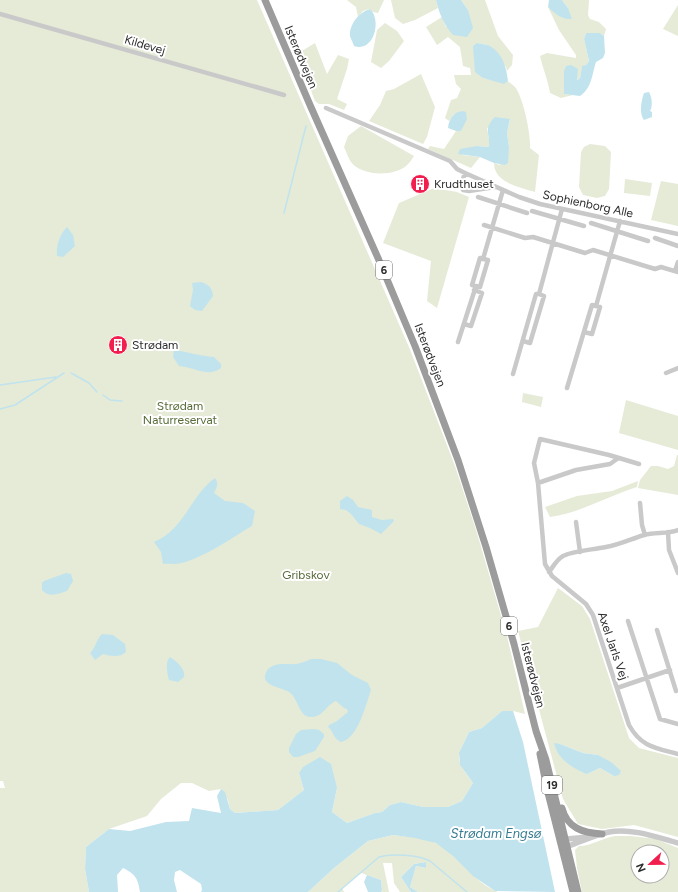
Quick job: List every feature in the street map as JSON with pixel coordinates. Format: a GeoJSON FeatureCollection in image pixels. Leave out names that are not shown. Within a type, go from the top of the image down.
{"type":"FeatureCollection","features":[{"type":"Feature","properties":{"kind":"highway","name":"Isterødvejen"},"geometry":{"type":"LineString","coordinates":[[265,0],[378,258],[441,413],[496,578],[536,731],[546,760],[578,892]]}},
{"type":"Feature","properties":{"kind":"highway","name":"Isterødvejen"},"geometry":{"type":"LineString","coordinates":[[536,731],[544,776],[565,843],[573,892]]}},
{"type":"Feature","properties":{"kind":"highway"},"geometry":{"type":"LineString","coordinates":[[546,760],[554,780],[563,812],[568,821],[574,828],[582,831],[602,834]]}},
{"type":"Feature","properties":{"kind":"street","name":"Kildevej"},"geometry":{"type":"LineString","coordinates":[[0,14],[284,95]]}},
{"type":"Feature","properties":{"kind":"street","name":"Sophienborg Alle"},"geometry":{"type":"LineString","coordinates":[[326,108],[450,161],[457,169],[495,187],[540,204],[678,234]]}},
{"type":"Feature","properties":{"kind":"street","name":"Sophienborg Alle"},"geometry":{"type":"LineString","coordinates":[[465,173],[461,185],[464,190],[469,191],[495,187]]}},
{"type":"Feature","properties":{"kind":"street"},"geometry":{"type":"LineString","coordinates":[[483,259],[503,190]]}},
{"type":"Feature","properties":{"kind":"street"},"geometry":{"type":"LineString","coordinates":[[478,197],[527,213]]}},
{"type":"Feature","properties":{"kind":"street"},"geometry":{"type":"LineString","coordinates":[[513,374],[562,209]]}},
{"type":"Feature","properties":{"kind":"street"},"geometry":{"type":"LineString","coordinates":[[532,210],[584,226]]}},
{"type":"Feature","properties":{"kind":"street"},"geometry":{"type":"LineString","coordinates":[[596,306],[620,221]]}},
{"type":"Feature","properties":{"kind":"street"},"geometry":{"type":"LineString","coordinates":[[591,223],[648,241]]}},
{"type":"Feature","properties":{"kind":"street"},"geometry":{"type":"LineString","coordinates":[[484,225],[526,238],[533,237],[585,253],[593,250],[655,269],[661,267],[677,272],[678,262]]}},
{"type":"Feature","properties":{"kind":"street"},"geometry":{"type":"LineString","coordinates":[[655,238],[678,246]]}},
{"type":"Feature","properties":{"kind":"street"},"geometry":{"type":"LineString","coordinates":[[464,324],[471,326],[482,293],[475,288],[472,285],[480,258],[488,260],[480,287],[475,288]]}},
{"type":"Feature","properties":{"kind":"street"},"geometry":{"type":"LineString","coordinates":[[458,342],[475,288]]}},
{"type":"Feature","properties":{"kind":"street"},"geometry":{"type":"LineString","coordinates":[[523,341],[530,343],[544,296],[538,294]]}},
{"type":"Feature","properties":{"kind":"street"},"geometry":{"type":"LineString","coordinates":[[567,388],[592,305],[600,307],[592,334],[584,332]]}},
{"type":"Feature","properties":{"kind":"street"},"geometry":{"type":"LineString","coordinates":[[666,373],[678,368]]}},
{"type":"Feature","properties":{"kind":"street"},"geometry":{"type":"LineString","coordinates":[[639,464],[540,439],[534,463],[538,483],[545,564],[549,572],[559,559],[564,556],[624,543],[645,535],[678,530]]}},
{"type":"Feature","properties":{"kind":"street"},"geometry":{"type":"LineString","coordinates":[[538,483],[576,470],[610,464],[617,458]]}},
{"type":"Feature","properties":{"kind":"street"},"geometry":{"type":"LineString","coordinates":[[640,502],[642,525],[645,535]]}},
{"type":"Feature","properties":{"kind":"street"},"geometry":{"type":"LineString","coordinates":[[576,522],[580,552]]}},
{"type":"Feature","properties":{"kind":"street"},"geometry":{"type":"LineString","coordinates":[[668,532],[669,550],[678,573]]}},
{"type":"Feature","properties":{"kind":"street","name":"Axel Jarls Vej"},"geometry":{"type":"LineString","coordinates":[[549,572],[586,604],[593,615],[629,725],[634,734],[640,741],[649,746],[678,754]]}},
{"type":"Feature","properties":{"kind":"street"},"geometry":{"type":"LineString","coordinates":[[628,621],[660,719],[678,724]]}},
{"type":"Feature","properties":{"kind":"street"},"geometry":{"type":"LineString","coordinates":[[657,630],[676,691]]}},
{"type":"Feature","properties":{"kind":"street"},"geometry":{"type":"LineString","coordinates":[[617,688],[670,670]]}},
{"type":"Feature","properties":{"kind":"street"},"geometry":{"type":"LineString","coordinates":[[565,843],[610,832],[636,832],[678,843]]}},
{"type":"Feature","properties":{"kind":"green space"},"geometry":{"type":"Polygon","coordinates":[[[0,0],[257,0],[409,347],[455,466],[477,533],[507,636],[525,714],[513,711],[502,711],[482,728],[469,732],[461,748],[459,758],[460,763],[473,783],[462,801],[448,807],[423,807],[401,802],[390,805],[382,812],[347,823],[332,812],[337,788],[299,773],[304,790],[278,810],[235,813],[230,809],[228,800],[221,789],[209,791],[192,783],[181,783],[161,799],[147,816],[109,829],[86,847],[85,869],[89,892],[0,892],[0,788],[5,788],[3,781],[0,781],[0,0]]]}},
{"type":"Feature","properties":{"kind":"green space"},"geometry":{"type":"Polygon","coordinates":[[[347,0],[384,0],[378,13],[369,9],[363,11],[358,17],[356,7],[347,0]]]}},
{"type":"Feature","properties":{"kind":"green space"},"geometry":{"type":"Polygon","coordinates":[[[391,0],[436,0],[438,8],[415,20],[403,24],[395,18],[391,0]]]}},
{"type":"Feature","properties":{"kind":"green space"},"geometry":{"type":"Polygon","coordinates":[[[461,0],[485,0],[498,36],[513,55],[512,65],[507,71],[506,67],[488,45],[477,43],[483,78],[504,83],[508,81],[515,87],[521,99],[528,125],[530,148],[539,155],[535,192],[515,186],[503,180],[495,170],[494,163],[500,165],[509,147],[507,133],[510,120],[487,128],[489,147],[477,146],[462,155],[480,157],[471,168],[428,149],[430,146],[444,149],[456,131],[462,130],[454,114],[449,121],[445,118],[451,100],[457,98],[461,89],[456,84],[454,75],[471,75],[470,68],[463,66],[460,47],[448,37],[437,45],[426,27],[442,17],[446,27],[468,10],[461,0]]]}},
{"type":"Feature","properties":{"kind":"green space"},"geometry":{"type":"Polygon","coordinates":[[[562,0],[589,0],[588,15],[590,19],[599,22],[606,29],[604,36],[600,33],[586,33],[584,39],[589,61],[582,67],[580,78],[576,80],[577,74],[564,94],[573,95],[561,98],[550,93],[540,56],[547,53],[576,58],[576,55],[559,30],[548,7],[553,11],[568,8],[562,0]]]}},
{"type":"Feature","properties":{"kind":"green space"},"geometry":{"type":"Polygon","coordinates":[[[678,5],[678,36],[663,29],[678,5]]]}},
{"type":"Feature","properties":{"kind":"green space"},"geometry":{"type":"Polygon","coordinates":[[[385,23],[397,31],[404,41],[389,61],[381,68],[371,62],[377,30],[385,23]]]}},
{"type":"Feature","properties":{"kind":"green space"},"geometry":{"type":"Polygon","coordinates":[[[315,43],[327,74],[338,55],[349,59],[337,99],[347,104],[344,110],[329,104],[319,104],[315,101],[297,54],[315,43]]]}},
{"type":"Feature","properties":{"kind":"green space"},"geometry":{"type":"Polygon","coordinates":[[[421,74],[435,107],[427,137],[423,144],[369,121],[380,105],[386,91],[394,89],[421,74]]]}},
{"type":"Feature","properties":{"kind":"green space"},"geometry":{"type":"Polygon","coordinates":[[[361,126],[414,156],[406,166],[393,172],[369,172],[356,167],[351,162],[344,147],[348,136],[361,126]]]}},
{"type":"Feature","properties":{"kind":"green space"},"geometry":{"type":"Polygon","coordinates":[[[590,144],[605,146],[611,152],[609,189],[605,196],[597,198],[583,195],[579,187],[581,152],[584,147],[590,144]]]}},
{"type":"Feature","properties":{"kind":"green space"},"geometry":{"type":"Polygon","coordinates":[[[625,179],[652,183],[650,196],[624,193],[625,179]]]}},
{"type":"Feature","properties":{"kind":"green space"},"geometry":{"type":"Polygon","coordinates":[[[661,181],[678,184],[678,226],[651,220],[661,181]]]}},
{"type":"Feature","properties":{"kind":"green space"},"geometry":{"type":"Polygon","coordinates":[[[434,188],[457,192],[469,197],[437,308],[427,301],[431,261],[383,243],[399,203],[434,188]]]}},
{"type":"Feature","properties":{"kind":"green space"},"geometry":{"type":"Polygon","coordinates":[[[523,393],[543,397],[541,407],[522,402],[523,393]]]}},
{"type":"Feature","properties":{"kind":"green space"},"geometry":{"type":"Polygon","coordinates":[[[626,400],[678,416],[678,450],[619,433],[626,400]]]}},
{"type":"Feature","properties":{"kind":"green space"},"geometry":{"type":"Polygon","coordinates":[[[677,455],[678,495],[638,488],[640,480],[651,466],[658,466],[668,469],[674,466],[677,455]]]}},
{"type":"Feature","properties":{"kind":"green space"},"geometry":{"type":"Polygon","coordinates":[[[638,481],[637,487],[572,512],[550,517],[545,507],[577,496],[612,491],[638,481]]]}},
{"type":"Feature","properties":{"kind":"green space"},"geometry":{"type":"Polygon","coordinates":[[[558,588],[582,606],[590,619],[629,738],[639,748],[678,758],[678,837],[634,825],[602,829],[578,824],[563,799],[518,631],[538,627],[558,588]],[[560,744],[587,774],[600,768],[614,776],[598,755],[583,753],[560,744]]]}},
{"type":"Feature","properties":{"kind":"green space"},"geometry":{"type":"Polygon","coordinates":[[[393,835],[421,838],[436,843],[452,855],[473,876],[489,888],[498,892],[418,892],[410,887],[416,866],[426,868],[426,862],[414,864],[401,877],[411,892],[400,892],[394,883],[392,863],[383,863],[389,892],[381,892],[381,880],[361,873],[342,888],[344,892],[308,892],[334,868],[368,841],[393,835]]]}},
{"type":"Feature","properties":{"kind":"green space"},"geometry":{"type":"Polygon","coordinates":[[[615,836],[656,839],[668,844],[630,844],[630,884],[670,884],[670,845],[678,848],[678,892],[582,892],[575,850],[579,846],[588,845],[615,836]]]}},
{"type":"Feature","properties":{"kind":"water"},"geometry":{"type":"Polygon","coordinates":[[[436,0],[461,0],[468,10],[473,28],[467,37],[453,35],[442,19],[436,0]]]}},
{"type":"Feature","properties":{"kind":"water"},"geometry":{"type":"Polygon","coordinates":[[[549,0],[562,0],[568,8],[572,19],[558,16],[553,12],[548,7],[549,0]]]}},
{"type":"Feature","properties":{"kind":"water"},"geometry":{"type":"Polygon","coordinates":[[[370,9],[374,14],[375,20],[374,34],[367,45],[361,47],[354,46],[350,36],[353,23],[362,13],[370,9]]]}},
{"type":"Feature","properties":{"kind":"water"},"geometry":{"type":"Polygon","coordinates":[[[586,33],[600,33],[604,36],[605,53],[603,58],[596,62],[591,80],[584,93],[580,96],[564,94],[564,71],[566,66],[571,65],[578,69],[577,80],[580,78],[582,66],[586,65],[589,61],[584,39],[586,33]]]}},
{"type":"Feature","properties":{"kind":"water"},"geometry":{"type":"Polygon","coordinates":[[[477,43],[490,46],[501,57],[505,65],[508,81],[504,84],[483,78],[475,72],[473,46],[477,43]]]}},
{"type":"Feature","properties":{"kind":"water"},"geometry":{"type":"Polygon","coordinates":[[[649,92],[652,102],[650,111],[652,112],[652,117],[644,120],[641,114],[641,103],[644,93],[649,92]]]}},
{"type":"Feature","properties":{"kind":"water"},"geometry":{"type":"Polygon","coordinates":[[[463,111],[466,112],[467,119],[461,131],[448,128],[452,116],[463,111]]]}},
{"type":"Feature","properties":{"kind":"water"},"geometry":{"type":"Polygon","coordinates":[[[495,117],[510,119],[507,133],[509,147],[508,163],[505,165],[494,163],[480,157],[458,154],[460,149],[477,146],[489,147],[488,128],[491,121],[495,117]]]}},
{"type":"Feature","properties":{"kind":"water"},"geometry":{"type":"Polygon","coordinates":[[[67,227],[73,235],[75,246],[63,257],[57,256],[59,240],[67,227]]]}},
{"type":"Feature","properties":{"kind":"water"},"geometry":{"type":"Polygon","coordinates":[[[201,282],[210,287],[213,296],[202,311],[195,310],[190,306],[193,290],[192,283],[201,282]]]}},
{"type":"Feature","properties":{"kind":"water"},"geometry":{"type":"Polygon","coordinates":[[[174,350],[214,357],[221,364],[221,368],[216,371],[206,372],[179,366],[173,357],[174,350]]]}},
{"type":"Feature","properties":{"kind":"water"},"geometry":{"type":"Polygon","coordinates":[[[215,478],[217,486],[214,493],[225,501],[243,503],[255,511],[252,526],[199,557],[179,564],[163,564],[161,552],[154,542],[173,529],[206,485],[215,478]]]}},
{"type":"Feature","properties":{"kind":"water"},"geometry":{"type":"Polygon","coordinates":[[[347,496],[353,500],[358,507],[372,510],[372,517],[382,520],[393,519],[394,521],[381,534],[359,524],[346,510],[340,509],[340,501],[347,496]]]}},
{"type":"Feature","properties":{"kind":"water"},"geometry":{"type":"Polygon","coordinates":[[[66,573],[71,574],[73,581],[67,591],[51,595],[42,590],[42,583],[44,581],[66,573]]]}},
{"type":"Feature","properties":{"kind":"water"},"geometry":{"type":"Polygon","coordinates":[[[102,634],[113,635],[125,644],[126,652],[118,656],[103,654],[95,660],[90,653],[102,634]]]}},
{"type":"Feature","properties":{"kind":"water"},"geometry":{"type":"Polygon","coordinates":[[[170,657],[178,663],[184,671],[184,677],[178,682],[169,680],[167,665],[170,657]]]}},
{"type":"Feature","properties":{"kind":"water"},"geometry":{"type":"Polygon","coordinates":[[[311,659],[321,659],[337,663],[352,675],[368,683],[371,690],[357,728],[352,735],[341,742],[328,727],[348,712],[347,709],[336,701],[319,715],[312,717],[307,716],[301,711],[295,699],[289,692],[270,684],[265,679],[267,671],[274,665],[297,664],[311,659]]]}},
{"type":"Feature","properties":{"kind":"water","name":"Strødam Engsø"},"geometry":{"type":"Polygon","coordinates":[[[502,711],[513,711],[523,742],[555,892],[495,891],[473,876],[453,856],[436,843],[393,835],[368,841],[334,868],[308,892],[201,892],[201,884],[180,870],[175,872],[174,880],[177,892],[140,892],[135,877],[123,868],[117,875],[118,892],[89,892],[85,869],[86,847],[109,829],[130,831],[166,822],[189,821],[192,808],[221,813],[217,796],[221,789],[225,792],[230,809],[235,813],[278,810],[304,790],[299,773],[303,767],[320,757],[331,764],[337,788],[332,812],[347,823],[382,812],[390,805],[401,802],[423,807],[448,807],[462,801],[473,783],[460,765],[459,753],[469,732],[482,728],[502,711]]]}},
{"type":"Feature","properties":{"kind":"water"},"geometry":{"type":"Polygon","coordinates":[[[301,730],[319,730],[324,734],[324,737],[315,751],[298,757],[293,757],[289,752],[289,748],[296,734],[301,730]]]}},
{"type":"Feature","properties":{"kind":"water"},"geometry":{"type":"Polygon","coordinates":[[[554,743],[583,753],[598,755],[611,762],[621,771],[619,775],[614,776],[600,768],[587,774],[583,773],[563,760],[557,752],[554,743]]]}},
{"type":"Feature","properties":{"kind":"water"},"geometry":{"type":"Polygon","coordinates":[[[426,862],[426,868],[416,866],[410,887],[418,892],[411,892],[401,877],[414,864],[426,862]]]}},
{"type":"Feature","properties":{"kind":"water"},"geometry":{"type":"Polygon","coordinates":[[[367,875],[381,880],[381,892],[368,892],[364,882],[367,875]]]}},
{"type":"Feature","properties":{"kind":"waterway"},"geometry":{"type":"LineString","coordinates":[[284,213],[306,126]]}},
{"type":"Feature","properties":{"kind":"waterway"},"geometry":{"type":"LineString","coordinates":[[0,409],[15,405],[64,373]]}},
{"type":"Feature","properties":{"kind":"waterway"},"geometry":{"type":"LineString","coordinates":[[71,373],[89,383],[97,392]]}},
{"type":"Feature","properties":{"kind":"waterway"},"geometry":{"type":"LineString","coordinates":[[0,385],[56,377]]}},
{"type":"Feature","properties":{"kind":"waterway"},"geometry":{"type":"LineString","coordinates":[[103,395],[110,400],[122,401]]}},
{"type":"Feature","properties":{"kind":"waterway"},"geometry":{"type":"LineString","coordinates":[[338,892],[379,857],[398,855],[419,857],[430,861],[467,892]]}},
{"type":"Feature","properties":{"kind":"place","name":"Krudthuset"},"geometry":{"type":"Point","coordinates":[420,184]}},
{"type":"Feature","properties":{"kind":"place","name":"Strødam"},"geometry":{"type":"Point","coordinates":[118,345]}},
{"type":"Feature","properties":{"kind":"park label","name":"Strødam Naturreservat"},"geometry":{"type":"Point","coordinates":[180,413]}},
{"type":"Feature","properties":{"kind":"park label","name":"Gribskov"},"geometry":{"type":"Point","coordinates":[306,575]}}]}
